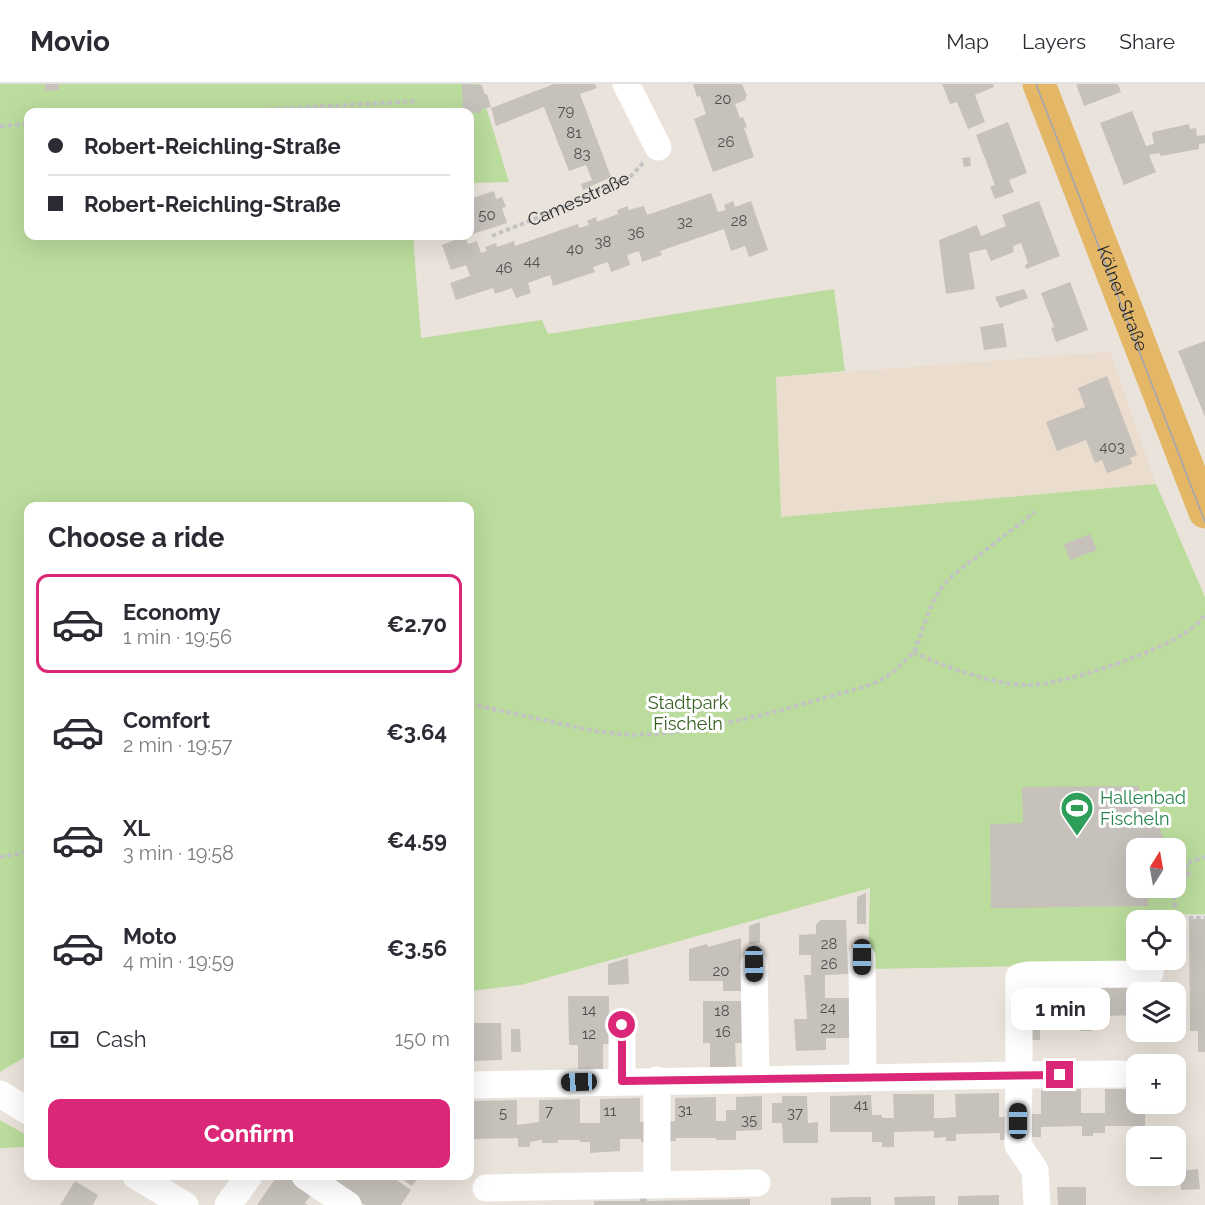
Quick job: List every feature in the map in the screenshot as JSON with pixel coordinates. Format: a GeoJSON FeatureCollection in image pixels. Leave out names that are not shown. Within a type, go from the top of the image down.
{"type":"FeatureCollection","features":[{"type":"Feature","properties":{"kind":"main road","name":"Kölner Straße"},"geometry":{"type":"LineString","coordinates":[[1039,84],[1205,512]]}},
{"type":"Feature","properties":{"kind":"street"},"geometry":{"type":"LineString","coordinates":[[626,84],[658,147]]}},
{"type":"Feature","properties":{"kind":"street"},"geometry":{"type":"LineString","coordinates":[[862,957],[863,1078]]}},
{"type":"Feature","properties":{"kind":"street"},"geometry":{"type":"LineString","coordinates":[[754,964],[756,1080]]}},
{"type":"Feature","properties":{"kind":"street"},"geometry":{"type":"LineString","coordinates":[[1037,1205],[1035,1170],[1018,1145],[1019,977],[1027,975],[1144,974],[1150,973],[1150,970]]}},
{"type":"Feature","properties":{"kind":"street"},"geometry":{"type":"LineString","coordinates":[[622,1025],[622,1081]]}},
{"type":"Feature","properties":{"kind":"street"},"geometry":{"type":"LineString","coordinates":[[474,1084],[1122,1074]]}},
{"type":"Feature","properties":{"kind":"street"},"geometry":{"type":"LineString","coordinates":[[657,1080],[657,1184]]}},
{"type":"Feature","properties":{"kind":"street"},"geometry":{"type":"LineString","coordinates":[[0,1094],[24,1109]]}},
{"type":"Feature","properties":{"kind":"street"},"geometry":{"type":"LineString","coordinates":[[143,1180],[185,1205]]}},
{"type":"Feature","properties":{"kind":"street"},"geometry":{"type":"LineString","coordinates":[[228,1205],[246,1180]]}},
{"type":"Feature","properties":{"kind":"street"},"geometry":{"type":"LineString","coordinates":[[311,1180],[348,1205]]}},
{"type":"Feature","properties":{"kind":"street"},"geometry":{"type":"LineString","coordinates":[[486,1188],[757,1183]]}},
{"type":"Feature","properties":{"kind":"path"},"geometry":{"type":"LineString","coordinates":[[294,108],[417,101]]}},
{"type":"Feature","properties":{"kind":"path"},"geometry":{"type":"LineString","coordinates":[[0,126],[24,124]]}},
{"type":"Feature","properties":{"kind":"path","name":"Camesstraße"},"geometry":{"type":"LineString","coordinates":[[492,236],[631,176],[658,147]]}},
{"type":"Feature","properties":{"kind":"path"},"geometry":{"type":"LineString","coordinates":[[474,705],[594,731],[631,735],[668,733],[763,715],[860,688],[877,682],[891,673],[914,652],[932,604],[941,588],[953,575],[1035,512]]}},
{"type":"Feature","properties":{"kind":"path"},"geometry":{"type":"LineString","coordinates":[[914,652],[997,683],[1030,685],[1064,680],[1134,657],[1188,632],[1205,615]]}},
{"type":"Feature","properties":{"kind":"path"},"geometry":{"type":"LineString","coordinates":[[0,857],[24,853]]}},
{"type":"Feature","properties":{"kind":"path"},"geometry":{"type":"LineString","coordinates":[[1186,878],[1189,876],[1186,863],[1205,857]]}},
{"type":"Feature","properties":{"kind":"path"},"geometry":{"type":"LineString","coordinates":[[1186,918],[1205,918]]}},
{"type":"Feature","properties":{"kind":"shaded area"},"geometry":{"type":"Polygon","coordinates":[[[1110,352],[1156,484],[781,517],[776,377],[1110,352]]]}},
{"type":"Feature","properties":{"kind":"green space","name":"Stadtpark Fischeln"},"geometry":{"type":"Polygon","coordinates":[[[0,84],[479,84],[509,182],[474,183],[474,108],[24,108],[24,240],[413,240],[421,338],[542,320],[548,334],[834,289],[845,371],[776,377],[781,517],[1156,484],[1205,597],[1205,914],[1186,914],[1186,910],[1126,910],[1126,964],[868,969],[870,888],[521,985],[474,991],[474,502],[24,502],[24,1057],[0,1072],[0,84]]]}},
{"type":"Feature","properties":{"kind":"green space"},"geometry":{"type":"Polygon","coordinates":[[[0,1120],[24,1134],[24,1147],[0,1148],[0,1120]]]}},
{"type":"Feature","properties":{"kind":"building"},"geometry":{"type":"Polygon","coordinates":[[[45,84],[59,84],[59,90],[45,91],[45,84]]]}},
{"type":"Feature","properties":{"kind":"building"},"geometry":{"type":"Polygon","coordinates":[[[462,84],[482,85],[491,107],[481,109],[481,113],[474,113],[474,108],[463,108],[462,84]]]}},
{"type":"Feature","properties":{"kind":"building"},"geometry":{"type":"Polygon","coordinates":[[[554,84],[595,84],[597,88],[580,94],[611,177],[583,190],[581,184],[592,180],[586,165],[569,171],[544,107],[496,126],[491,108],[554,84]]]}},
{"type":"Feature","properties":{"kind":"building"},"geometry":{"type":"Polygon","coordinates":[[[693,84],[742,84],[747,96],[746,100],[735,104],[740,118],[743,117],[747,127],[744,128],[754,157],[713,172],[694,119],[706,114],[693,84]]]}},
{"type":"Feature","properties":{"kind":"building"},"geometry":{"type":"Polygon","coordinates":[[[942,84],[993,84],[994,87],[975,95],[985,122],[968,129],[957,102],[950,104],[942,84]]]}},
{"type":"Feature","properties":{"kind":"building"},"geometry":{"type":"Polygon","coordinates":[[[1076,84],[1118,84],[1121,92],[1084,106],[1076,84]]]}},
{"type":"Feature","properties":{"kind":"building"},"geometry":{"type":"Polygon","coordinates":[[[1132,111],[1146,146],[1154,144],[1153,132],[1189,124],[1190,129],[1196,128],[1197,136],[1205,135],[1205,143],[1199,144],[1199,149],[1161,156],[1159,153],[1149,155],[1156,172],[1124,185],[1100,123],[1132,111]]]}},
{"type":"Feature","properties":{"kind":"building"},"geometry":{"type":"Polygon","coordinates":[[[1008,122],[1027,173],[1009,180],[1014,192],[995,199],[990,187],[995,185],[976,135],[1008,122]]]}},
{"type":"Feature","properties":{"kind":"building"},"geometry":{"type":"Polygon","coordinates":[[[970,157],[971,166],[964,167],[962,158],[970,157]]]}},
{"type":"Feature","properties":{"kind":"building"},"geometry":{"type":"Polygon","coordinates":[[[494,191],[496,199],[502,197],[506,207],[502,208],[507,223],[474,234],[474,198],[494,191]]]}},
{"type":"Feature","properties":{"kind":"building"},"geometry":{"type":"Polygon","coordinates":[[[711,193],[718,212],[726,210],[724,205],[733,201],[735,207],[751,201],[768,250],[749,257],[745,246],[731,251],[724,229],[660,251],[662,255],[642,262],[639,251],[627,255],[630,265],[611,272],[608,262],[593,267],[595,272],[553,286],[550,275],[528,283],[531,293],[516,298],[512,288],[495,294],[493,288],[456,300],[450,283],[470,276],[466,265],[451,270],[442,245],[455,240],[466,240],[468,244],[477,241],[481,253],[487,251],[485,247],[496,243],[497,247],[514,241],[515,246],[578,224],[579,228],[589,225],[587,221],[596,217],[597,222],[618,214],[617,210],[628,206],[628,210],[644,206],[647,215],[711,193]]]}},
{"type":"Feature","properties":{"kind":"building"},"geometry":{"type":"Polygon","coordinates":[[[1039,201],[1060,256],[1026,269],[1025,265],[1028,263],[1021,243],[1013,246],[1014,252],[991,261],[986,249],[969,253],[975,289],[946,294],[939,240],[977,225],[981,236],[1006,226],[1002,215],[1039,201]]]}},
{"type":"Feature","properties":{"kind":"building"},"geometry":{"type":"Polygon","coordinates":[[[1070,282],[1088,330],[1056,342],[1051,328],[1054,327],[1041,293],[1070,282]]]}},
{"type":"Feature","properties":{"kind":"building"},"geometry":{"type":"Polygon","coordinates":[[[1024,289],[1028,298],[1000,308],[995,297],[1024,289]]]}},
{"type":"Feature","properties":{"kind":"building"},"geometry":{"type":"Polygon","coordinates":[[[1003,323],[1007,347],[984,350],[980,327],[1003,323]]]}},
{"type":"Feature","properties":{"kind":"building"},"geometry":{"type":"Polygon","coordinates":[[[1205,341],[1205,417],[1178,351],[1205,341]]]}},
{"type":"Feature","properties":{"kind":"building"},"geometry":{"type":"Polygon","coordinates":[[[1107,376],[1137,455],[1130,458],[1132,464],[1107,473],[1102,460],[1095,463],[1086,440],[1057,451],[1046,422],[1085,407],[1078,388],[1107,376]]]}},
{"type":"Feature","properties":{"kind":"building"},"geometry":{"type":"Polygon","coordinates":[[[1090,534],[1097,550],[1070,560],[1064,544],[1090,534]]]}},
{"type":"Feature","properties":{"kind":"building","name":"Hallenbad Fischeln"},"geometry":{"type":"Polygon","coordinates":[[[1139,786],[1140,806],[1152,805],[1163,838],[1126,838],[1126,898],[1148,898],[1148,906],[991,908],[990,824],[1023,823],[1022,787],[1139,786]]]}},
{"type":"Feature","properties":{"kind":"building"},"geometry":{"type":"Polygon","coordinates":[[[866,893],[866,924],[857,924],[857,897],[866,893]]]}},
{"type":"Feature","properties":{"kind":"building"},"geometry":{"type":"Polygon","coordinates":[[[1189,919],[1205,919],[1205,1052],[1198,1052],[1198,1031],[1190,1031],[1189,919]]]}},
{"type":"Feature","properties":{"kind":"building"},"geometry":{"type":"Polygon","coordinates":[[[820,920],[846,920],[848,974],[825,975],[825,998],[849,998],[849,1038],[826,1038],[826,1050],[796,1051],[794,1019],[807,1019],[804,975],[811,975],[811,955],[799,955],[799,935],[816,934],[816,925],[820,920]]]}},
{"type":"Feature","properties":{"kind":"building"},"geometry":{"type":"Polygon","coordinates":[[[760,922],[760,943],[749,944],[749,926],[760,922]]]}},
{"type":"Feature","properties":{"kind":"building"},"geometry":{"type":"Polygon","coordinates":[[[741,938],[741,991],[723,991],[723,981],[689,981],[689,949],[707,944],[708,947],[741,938]]]}},
{"type":"Feature","properties":{"kind":"building"},"geometry":{"type":"Polygon","coordinates":[[[628,958],[629,984],[608,985],[608,964],[628,958]]]}},
{"type":"Feature","properties":{"kind":"building"},"geometry":{"type":"Polygon","coordinates":[[[1126,986],[1126,1015],[1102,1016],[1101,987],[1126,986]]]}},
{"type":"Feature","properties":{"kind":"building"},"geometry":{"type":"Polygon","coordinates":[[[1079,987],[1080,1011],[1092,1010],[1092,1031],[1080,1031],[1080,1024],[1040,1025],[1040,1040],[1029,1040],[1029,1013],[1040,1013],[1039,988],[1079,987]]]}},
{"type":"Feature","properties":{"kind":"building"},"geometry":{"type":"Polygon","coordinates":[[[568,996],[609,996],[609,1044],[603,1044],[603,1069],[578,1069],[578,1045],[569,1045],[568,996]]]}},
{"type":"Feature","properties":{"kind":"building"},"geometry":{"type":"Polygon","coordinates":[[[703,1001],[741,1001],[742,1043],[735,1043],[736,1067],[710,1067],[710,1043],[703,1043],[703,1001]]]}},
{"type":"Feature","properties":{"kind":"building"},"geometry":{"type":"Polygon","coordinates":[[[474,1023],[501,1023],[502,1060],[474,1061],[474,1023]]]}},
{"type":"Feature","properties":{"kind":"building"},"geometry":{"type":"Polygon","coordinates":[[[511,1029],[520,1029],[521,1052],[511,1052],[511,1029]]]}},
{"type":"Feature","properties":{"kind":"building"},"geometry":{"type":"Polygon","coordinates":[[[1081,1089],[1081,1113],[1105,1113],[1105,1089],[1126,1089],[1126,1114],[1145,1114],[1145,1126],[1105,1126],[1105,1133],[1093,1133],[1093,1136],[1082,1136],[1082,1126],[1041,1127],[1041,1137],[1032,1137],[1031,1114],[1041,1114],[1041,1090],[1081,1089]]]}},
{"type":"Feature","properties":{"kind":"building"},"geometry":{"type":"Polygon","coordinates":[[[999,1093],[999,1117],[1009,1117],[1010,1140],[1000,1140],[1000,1133],[956,1134],[956,1141],[946,1141],[946,1137],[934,1138],[934,1131],[894,1132],[894,1147],[882,1147],[882,1142],[872,1142],[872,1132],[830,1132],[830,1096],[871,1095],[872,1115],[894,1118],[893,1094],[934,1094],[934,1118],[945,1118],[956,1117],[955,1094],[999,1093]]]}},
{"type":"Feature","properties":{"kind":"building"},"geometry":{"type":"Polygon","coordinates":[[[762,1096],[762,1130],[736,1131],[736,1140],[676,1138],[676,1141],[666,1141],[665,1122],[675,1121],[675,1098],[716,1097],[716,1121],[726,1121],[726,1110],[736,1110],[736,1097],[762,1096]]]}},
{"type":"Feature","properties":{"kind":"building"},"geometry":{"type":"Polygon","coordinates":[[[782,1096],[807,1096],[808,1123],[818,1122],[818,1143],[783,1143],[782,1123],[772,1123],[772,1103],[782,1103],[782,1096]]]}},
{"type":"Feature","properties":{"kind":"building"},"geometry":{"type":"Polygon","coordinates":[[[640,1098],[640,1122],[650,1122],[651,1142],[641,1142],[641,1139],[620,1139],[620,1151],[590,1153],[590,1142],[580,1142],[580,1140],[542,1143],[540,1140],[530,1142],[530,1147],[518,1147],[518,1138],[474,1139],[474,1101],[517,1100],[517,1125],[539,1122],[539,1100],[580,1099],[580,1123],[600,1123],[600,1099],[640,1098]]]}},
{"type":"Feature","properties":{"kind":"building"},"geometry":{"type":"Polygon","coordinates":[[[1198,1169],[1200,1189],[1181,1190],[1181,1186],[1186,1186],[1186,1170],[1198,1169]]]}},
{"type":"Feature","properties":{"kind":"building"},"geometry":{"type":"Polygon","coordinates":[[[274,1180],[295,1180],[313,1192],[305,1203],[308,1205],[257,1205],[274,1180]]]}},
{"type":"Feature","properties":{"kind":"building"},"geometry":{"type":"Polygon","coordinates":[[[336,1180],[397,1180],[411,1190],[401,1205],[365,1205],[333,1184],[336,1180]]]}},
{"type":"Feature","properties":{"kind":"building"},"geometry":{"type":"Polygon","coordinates":[[[403,1180],[417,1180],[412,1186],[403,1180]]]}},
{"type":"Feature","properties":{"kind":"building"},"geometry":{"type":"Polygon","coordinates":[[[75,1181],[98,1195],[93,1205],[60,1205],[75,1181]]]}},
{"type":"Feature","properties":{"kind":"building"},"geometry":{"type":"Polygon","coordinates":[[[1057,1187],[1086,1187],[1086,1205],[1058,1205],[1057,1187]]]}},
{"type":"Feature","properties":{"kind":"building"},"geometry":{"type":"Polygon","coordinates":[[[640,1194],[647,1194],[647,1201],[750,1199],[750,1205],[594,1205],[594,1201],[640,1201],[640,1194]]]}},
{"type":"Feature","properties":{"kind":"building"},"geometry":{"type":"Polygon","coordinates":[[[999,1195],[999,1205],[958,1205],[958,1196],[999,1195]]]}},
{"type":"Feature","properties":{"kind":"building"},"geometry":{"type":"Polygon","coordinates":[[[935,1196],[935,1205],[895,1205],[894,1197],[935,1196]]]}},
{"type":"Feature","properties":{"kind":"building"},"geometry":{"type":"Polygon","coordinates":[[[871,1197],[871,1205],[831,1205],[831,1198],[871,1197]]]}},
{"type":"Feature","properties":{"kind":"tram line"},"geometry":{"type":"LineString","coordinates":[[1036,84],[1205,522]]}},
{"type":"Feature","properties":{"kind":"place","name":"Hallenbad Fischeln"},"geometry":{"type":"Point","coordinates":[1077,837]}},
{"type":"Feature","properties":{"kind":"route"},"geometry":{"type":"LineString","coordinates":[[622,1025],[622,1081],[1060,1075]]}}]}
